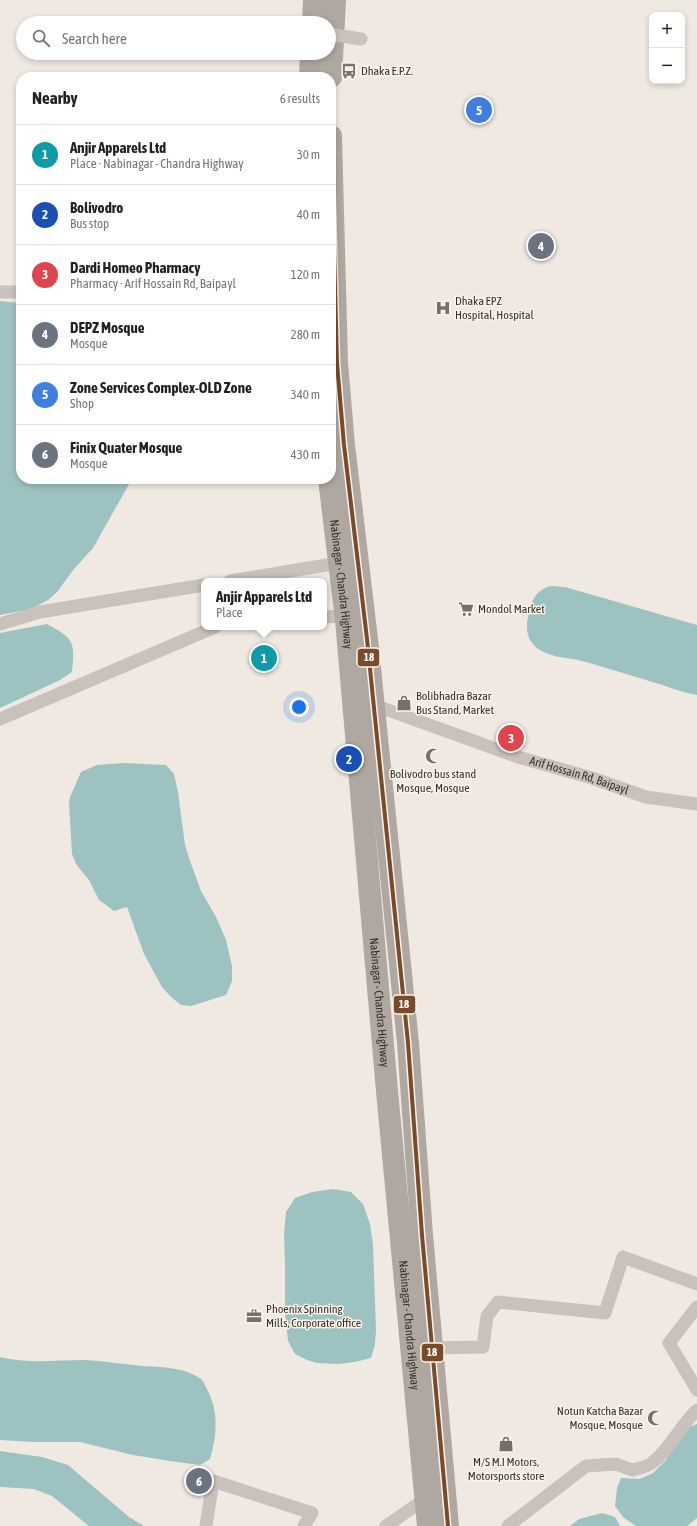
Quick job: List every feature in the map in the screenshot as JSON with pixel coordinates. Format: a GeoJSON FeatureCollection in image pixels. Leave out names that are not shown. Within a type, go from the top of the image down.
{"type":"FeatureCollection","features":[{"type":"Feature","properties":{"kind":"highway"},"geometry":{"type":"LineString","coordinates":[[313,16],[314,0]]}},
{"type":"Feature","properties":{"kind":"highway"},"geometry":{"type":"LineString","coordinates":[[334,16],[335,0]]}},
{"type":"Feature","properties":{"kind":"highway"},"geometry":{"type":"LineString","coordinates":[[310,72],[311,60]]}},
{"type":"Feature","properties":{"kind":"highway"},"geometry":{"type":"LineString","coordinates":[[331,72],[332,60]]}},
{"type":"Feature","properties":{"kind":"highway","name":"Nabinagar - Chandra Highway"},"geometry":{"type":"LineString","coordinates":[[336,325],[337,363],[347,467],[374,705],[408,1043],[422,1235],[448,1526]]}},
{"type":"Feature","properties":{"kind":"highway","name":"Nabinagar - Chandra Highway"},"geometry":{"type":"LineString","coordinates":[[330,484],[346,616],[386,1083],[428,1526]]}},
{"type":"Feature","properties":{"kind":"street"},"geometry":{"type":"LineString","coordinates":[[336,35],[361,39]]}},
{"type":"Feature","properties":{"kind":"street"},"geometry":{"type":"LineString","coordinates":[[0,292],[16,292]]}},
{"type":"Feature","properties":{"kind":"street"},"geometry":{"type":"LineString","coordinates":[[248,578],[339,563]]}},
{"type":"Feature","properties":{"kind":"street"},"geometry":{"type":"LineString","coordinates":[[0,624],[40,612],[201,585]]}},
{"type":"Feature","properties":{"kind":"street"},"geometry":{"type":"LineString","coordinates":[[327,617],[346,616]]}},
{"type":"Feature","properties":{"kind":"street"},"geometry":{"type":"LineString","coordinates":[[0,719],[208,630]]}},
{"type":"Feature","properties":{"kind":"street","name":"Arif Hossain Rd, Baipayl"},"geometry":{"type":"LineString","coordinates":[[374,705],[518,757],[592,778],[646,797],[697,804]]}},
{"type":"Feature","properties":{"kind":"street"},"geometry":{"type":"LineString","coordinates":[[432,1348],[483,1347],[487,1316],[498,1302],[605,1313],[623,1257],[697,1284]]}},
{"type":"Feature","properties":{"kind":"street"},"geometry":{"type":"LineString","coordinates":[[697,1307],[669,1343],[697,1390]]}},
{"type":"Feature","properties":{"kind":"street"},"geometry":{"type":"LineString","coordinates":[[508,1526],[586,1466],[616,1464],[632,1470],[652,1464],[665,1450],[687,1419],[697,1410]]}},
{"type":"Feature","properties":{"kind":"street"},"geometry":{"type":"LineString","coordinates":[[206,1526],[213,1481],[312,1513],[304,1526]]}},
{"type":"Feature","properties":{"kind":"street"},"geometry":{"type":"LineString","coordinates":[[386,1526],[425,1499]]}},
{"type":"Feature","properties":{"kind":"water"},"geometry":{"type":"Polygon","coordinates":[[[0,301],[16,303],[16,484],[129,484],[93,548],[74,569],[57,592],[48,600],[31,609],[0,615],[0,301]]]}},
{"type":"Feature","properties":{"kind":"water"},"geometry":{"type":"Polygon","coordinates":[[[551,586],[565,587],[697,625],[697,695],[580,660],[555,656],[543,652],[537,648],[528,635],[527,625],[529,614],[533,601],[539,591],[551,586]]]}},
{"type":"Feature","properties":{"kind":"water"},"geometry":{"type":"Polygon","coordinates":[[[47,624],[63,633],[71,642],[73,647],[72,672],[60,680],[0,708],[0,633],[47,624]]]}},
{"type":"Feature","properties":{"kind":"water"},"geometry":{"type":"Polygon","coordinates":[[[124,763],[166,765],[174,774],[185,845],[190,861],[201,891],[216,917],[226,940],[232,966],[232,981],[226,995],[191,1006],[181,1005],[171,997],[162,987],[144,954],[127,907],[114,911],[99,900],[89,880],[76,864],[72,854],[69,802],[81,772],[97,765],[124,763]]]}},
{"type":"Feature","properties":{"kind":"water"},"geometry":{"type":"Polygon","coordinates":[[[333,1189],[351,1192],[363,1204],[370,1224],[373,1245],[376,1330],[375,1344],[371,1358],[338,1364],[317,1363],[295,1354],[288,1341],[285,1313],[284,1234],[286,1212],[295,1198],[312,1192],[333,1189]]]}},
{"type":"Feature","properties":{"kind":"water"},"geometry":{"type":"Polygon","coordinates":[[[0,1357],[32,1361],[99,1361],[172,1368],[194,1375],[203,1382],[214,1406],[216,1424],[210,1459],[200,1465],[133,1455],[80,1442],[0,1440],[0,1357]]]}},
{"type":"Feature","properties":{"kind":"water"},"geometry":{"type":"Polygon","coordinates":[[[697,1424],[697,1518],[687,1526],[636,1526],[624,1518],[615,1506],[617,1488],[621,1478],[640,1479],[653,1473],[665,1461],[687,1428],[697,1424]]]}},
{"type":"Feature","properties":{"kind":"water"},"geometry":{"type":"Polygon","coordinates":[[[0,1451],[42,1457],[68,1465],[129,1517],[144,1526],[89,1526],[52,1496],[34,1489],[0,1487],[0,1451]]]}},
{"type":"Feature","properties":{"kind":"water"},"geometry":{"type":"Polygon","coordinates":[[[602,1513],[615,1517],[620,1526],[570,1526],[579,1519],[602,1513]]]}},
{"type":"Feature","properties":{"kind":"transit line","name":"18"},"geometry":{"type":"LineString","coordinates":[[336,325],[337,363],[344,445],[367,639],[408,1043],[422,1235],[448,1526]]}},
{"type":"Feature","properties":{"kind":"place","name":"Dhaka E.P.Z."},"geometry":{"type":"Point","coordinates":[349,71]}},
{"type":"Feature","properties":{"kind":"place","name":"Zone Services Complex-OLD Zone"},"geometry":{"type":"Point","coordinates":[479,110]}},
{"type":"Feature","properties":{"kind":"place","name":"DEPZ Mosque"},"geometry":{"type":"Point","coordinates":[541,246]}},
{"type":"Feature","properties":{"kind":"place","name":"Dhaka EPZ Hospital, Hospital"},"geometry":{"type":"Point","coordinates":[443,308]}},
{"type":"Feature","properties":{"kind":"place","name":"Mondol Market"},"geometry":{"type":"Point","coordinates":[466,609]}},
{"type":"Feature","properties":{"kind":"place","name":"Anjir Apparels Ltd"},"geometry":{"type":"Point","coordinates":[264,658]}},
{"type":"Feature","properties":{"kind":"place","name":"Bolibhadra Bazar Bus Stand, Market"},"geometry":{"type":"Point","coordinates":[404,703]}},
{"type":"Feature","properties":{"kind":"place","name":"Dardi Homeo Pharmacy"},"geometry":{"type":"Point","coordinates":[511,738]}},
{"type":"Feature","properties":{"kind":"place","name":"Bolivodro bus stand Mosque, Mosque"},"geometry":{"type":"Point","coordinates":[433,756]}},
{"type":"Feature","properties":{"kind":"place","name":"Bolivodro"},"geometry":{"type":"Point","coordinates":[349,759]}},
{"type":"Feature","properties":{"kind":"place","name":"Phoenix Spinning Mills, Corporate office"},"geometry":{"type":"Point","coordinates":[254,1316]}},
{"type":"Feature","properties":{"kind":"place","name":"Notun Katcha Bazar Mosque, Mosque"},"geometry":{"type":"Point","coordinates":[655,1418]}},
{"type":"Feature","properties":{"kind":"place","name":"M/S M.I Motors, Motorsports store"},"geometry":{"type":"Point","coordinates":[506,1444]}},
{"type":"Feature","properties":{"kind":"place","name":"Finix Quater Mosque"},"geometry":{"type":"Point","coordinates":[199,1481]}}]}
